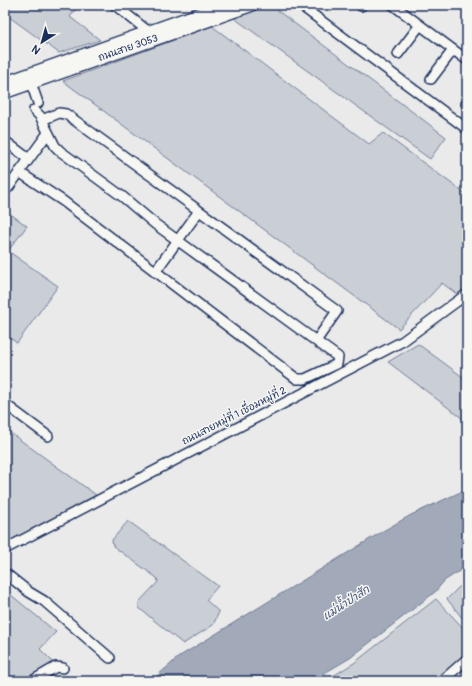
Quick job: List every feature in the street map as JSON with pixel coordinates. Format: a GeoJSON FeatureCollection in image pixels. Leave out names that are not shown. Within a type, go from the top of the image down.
{"type":"FeatureCollection","features":[{"type":"Feature","properties":{"kind":"main road","name":"ถนนสาย 3053"},"geometry":{"type":"LineString","coordinates":[[5,82],[149,32],[208,8],[226,5]]}},
{"type":"Feature","properties":{"kind":"main road","name":"ถนนสาย 3053"},"geometry":{"type":"LineString","coordinates":[[5,92],[251,5]]}},
{"type":"Feature","properties":{"kind":"street"},"geometry":{"type":"LineString","coordinates":[[115,5],[149,32]]}},
{"type":"Feature","properties":{"kind":"street"},"geometry":{"type":"LineString","coordinates":[[300,5],[467,129]]}},
{"type":"Feature","properties":{"kind":"street"},"geometry":{"type":"LineString","coordinates":[[393,5],[467,60]]}},
{"type":"Feature","properties":{"kind":"street"},"geometry":{"type":"LineString","coordinates":[[398,54],[420,25]]}},
{"type":"Feature","properties":{"kind":"street"},"geometry":{"type":"LineString","coordinates":[[431,79],[453,50]]}},
{"type":"Feature","properties":{"kind":"street"},"geometry":{"type":"LineString","coordinates":[[19,172],[63,201],[297,379],[305,379],[337,364],[338,356],[178,241],[60,151],[55,146],[48,133],[28,84]]}},
{"type":"Feature","properties":{"kind":"street"},"geometry":{"type":"LineString","coordinates":[[38,110],[66,114],[337,311],[316,341]]}},
{"type":"Feature","properties":{"kind":"street"},"geometry":{"type":"LineString","coordinates":[[5,186],[8,188],[48,133]]}},
{"type":"Feature","properties":{"kind":"street"},"geometry":{"type":"LineString","coordinates":[[5,141],[29,159]]}},
{"type":"Feature","properties":{"kind":"street"},"geometry":{"type":"LineString","coordinates":[[155,272],[200,211]]}},
{"type":"Feature","properties":{"kind":"street","name":"ถนนสายหมู่ที่ 1 เชื่อมหมู่ที่ 2"},"geometry":{"type":"LineString","coordinates":[[5,550],[403,341],[467,294]]}},
{"type":"Feature","properties":{"kind":"street"},"geometry":{"type":"LineString","coordinates":[[5,404],[48,436]]}},
{"type":"Feature","properties":{"kind":"street"},"geometry":{"type":"LineString","coordinates":[[5,573],[28,592],[44,601],[110,658]]}},
{"type":"Feature","properties":{"kind":"street"},"geometry":{"type":"LineString","coordinates":[[442,681],[467,659]]}},
{"type":"Feature","properties":{"kind":"street"},"geometry":{"type":"LineString","coordinates":[[32,681],[56,667],[63,668]]}},
{"type":"Feature","properties":{"kind":"shaded area"},"geometry":{"type":"Polygon","coordinates":[[[5,5],[79,5],[70,17],[100,40],[59,53],[5,14],[5,5]]]}},
{"type":"Feature","properties":{"kind":"shaded area"},"geometry":{"type":"Polygon","coordinates":[[[261,5],[270,5],[446,137],[430,159],[234,18],[234,14],[261,5]]]}},
{"type":"Feature","properties":{"kind":"shaded area"},"geometry":{"type":"Polygon","coordinates":[[[212,26],[369,144],[383,133],[467,195],[467,288],[458,295],[442,283],[399,329],[63,81],[212,26]]]}},
{"type":"Feature","properties":{"kind":"shaded area"},"geometry":{"type":"Polygon","coordinates":[[[5,210],[27,226],[8,251],[58,286],[17,343],[5,334],[5,210]]]}},
{"type":"Feature","properties":{"kind":"shaded area"},"geometry":{"type":"Polygon","coordinates":[[[418,344],[467,380],[467,422],[388,362],[418,344]]]}},
{"type":"Feature","properties":{"kind":"shaded area"},"geometry":{"type":"Polygon","coordinates":[[[5,429],[96,495],[5,544],[5,429]]]}},
{"type":"Feature","properties":{"kind":"shaded area"},"geometry":{"type":"Polygon","coordinates":[[[128,521],[218,586],[206,600],[219,612],[213,625],[183,644],[139,608],[139,602],[158,582],[157,578],[113,546],[112,540],[128,521]]]}},
{"type":"Feature","properties":{"kind":"shaded area"},"geometry":{"type":"Polygon","coordinates":[[[467,582],[467,624],[447,599],[458,588],[467,582]]]}},
{"type":"Feature","properties":{"kind":"shaded area"},"geometry":{"type":"Polygon","coordinates":[[[5,590],[56,632],[40,649],[54,663],[26,681],[5,681],[5,590]]]}},
{"type":"Feature","properties":{"kind":"shaded area"},"geometry":{"type":"Polygon","coordinates":[[[436,599],[467,632],[467,653],[438,681],[325,681],[354,663],[436,599]]]}},
{"type":"Feature","properties":{"kind":"water","name":"แม่น้ำป่าสัก"},"geometry":{"type":"Polygon","coordinates":[[[467,489],[467,566],[444,581],[435,592],[350,658],[311,681],[151,681],[180,656],[383,531],[411,515],[467,489]]]}}]}
